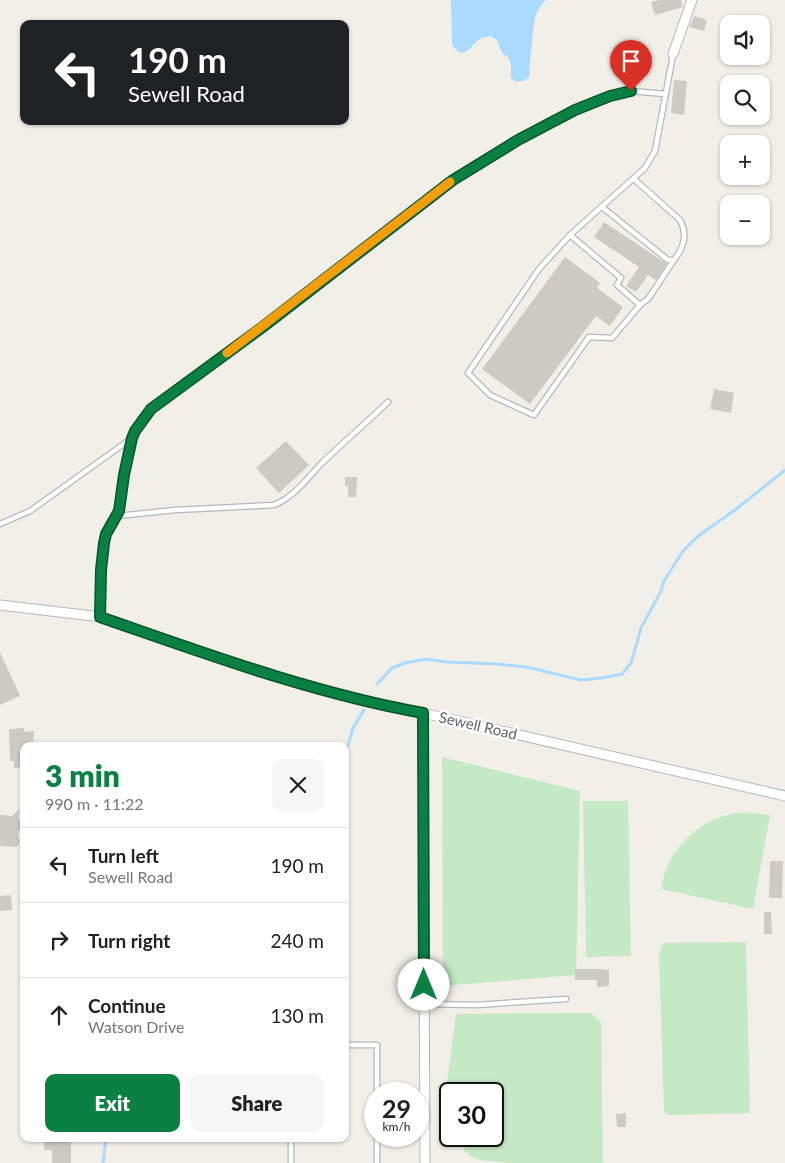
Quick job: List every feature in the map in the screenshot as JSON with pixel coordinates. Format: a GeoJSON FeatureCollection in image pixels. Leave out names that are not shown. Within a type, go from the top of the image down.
{"type":"FeatureCollection","features":[{"type":"Feature","properties":{"kind":"street"},"geometry":{"type":"LineString","coordinates":[[673,54],[692,0]]}},
{"type":"Feature","properties":{"kind":"street","name":"Sewell Road"},"geometry":{"type":"LineString","coordinates":[[0,604],[100,617],[256,671],[376,704],[423,713],[785,796]]}},
{"type":"Feature","properties":{"kind":"street"},"geometry":{"type":"LineString","coordinates":[[423,713],[425,1163]]}},
{"type":"Feature","properties":{"kind":"lane"},"geometry":{"type":"LineString","coordinates":[[634,179],[680,220],[683,225],[684,240],[682,249],[648,299],[640,304],[612,338],[589,337],[534,415],[490,394],[468,373],[539,268],[570,235],[645,168],[655,151],[673,54]]}},
{"type":"Feature","properties":{"kind":"lane"},"geometry":{"type":"LineString","coordinates":[[100,617],[101,559],[106,534],[117,516],[132,438],[151,409],[264,326],[453,180],[518,140],[575,110],[617,94],[631,91],[666,94]]}},
{"type":"Feature","properties":{"kind":"lane"},"geometry":{"type":"LineString","coordinates":[[602,207],[668,260],[674,260]]}},
{"type":"Feature","properties":{"kind":"lane"},"geometry":{"type":"LineString","coordinates":[[570,235],[621,278],[617,285],[640,304]]}},
{"type":"Feature","properties":{"kind":"lane"},"geometry":{"type":"LineString","coordinates":[[117,516],[281,502],[297,491],[322,464],[388,402]]}},
{"type":"Feature","properties":{"kind":"lane"},"geometry":{"type":"LineString","coordinates":[[0,524],[30,511],[132,438]]}},
{"type":"Feature","properties":{"kind":"lane"},"geometry":{"type":"LineString","coordinates":[[424,1004],[476,1005],[566,999]]}},
{"type":"Feature","properties":{"kind":"lane"},"geometry":{"type":"LineString","coordinates":[[349,1045],[377,1045],[377,1082]]}},
{"type":"Feature","properties":{"kind":"lane"},"geometry":{"type":"LineString","coordinates":[[291,1142],[291,1163]]}},
{"type":"Feature","properties":{"kind":"lane"},"geometry":{"type":"LineString","coordinates":[[377,1147],[377,1163]]}},
{"type":"Feature","properties":{"kind":"green space"},"geometry":{"type":"Polygon","coordinates":[[[442,757],[580,791],[576,975],[443,986],[442,757]]]}},
{"type":"Feature","properties":{"kind":"green space"},"geometry":{"type":"Polygon","coordinates":[[[583,801],[628,801],[631,956],[586,957],[583,801]]]}},
{"type":"Feature","properties":{"kind":"green space"},"geometry":{"type":"Polygon","coordinates":[[[737,813],[770,815],[753,909],[661,889],[664,874],[676,850],[692,834],[710,821],[721,817],[737,813]]]}},
{"type":"Feature","properties":{"kind":"green space"},"geometry":{"type":"Polygon","coordinates":[[[746,942],[750,1113],[668,1115],[664,1111],[659,954],[663,943],[746,942]]]}},
{"type":"Feature","properties":{"kind":"green space"},"geometry":{"type":"Polygon","coordinates":[[[591,1013],[601,1021],[603,1163],[511,1163],[480,1160],[465,1151],[464,1147],[504,1147],[504,1082],[447,1082],[456,1014],[591,1013]]]}},
{"type":"Feature","properties":{"kind":"water"},"geometry":{"type":"Polygon","coordinates":[[[451,0],[546,0],[538,10],[534,21],[529,77],[523,81],[516,82],[511,78],[511,64],[508,57],[502,53],[497,40],[491,36],[480,39],[466,52],[459,52],[452,44],[451,0]]]}},
{"type":"Feature","properties":{"kind":"building"},"geometry":{"type":"Polygon","coordinates":[[[681,0],[683,7],[655,15],[651,2],[681,0]]]}},
{"type":"Feature","properties":{"kind":"building"},"geometry":{"type":"Polygon","coordinates":[[[694,16],[707,20],[704,31],[690,27],[694,16]]]}},
{"type":"Feature","properties":{"kind":"building"},"geometry":{"type":"Polygon","coordinates":[[[674,80],[687,81],[684,115],[671,113],[674,80]]]}},
{"type":"Feature","properties":{"kind":"building"},"geometry":{"type":"Polygon","coordinates":[[[604,222],[667,264],[656,280],[648,275],[636,292],[626,286],[639,267],[594,237],[604,222]]]}},
{"type":"Feature","properties":{"kind":"building"},"geometry":{"type":"Polygon","coordinates":[[[565,257],[600,283],[597,288],[623,307],[610,326],[596,316],[530,404],[482,369],[565,257]]]}},
{"type":"Feature","properties":{"kind":"building"},"geometry":{"type":"Polygon","coordinates":[[[714,389],[734,393],[731,413],[710,409],[714,389]]]}},
{"type":"Feature","properties":{"kind":"building"},"geometry":{"type":"Polygon","coordinates":[[[286,441],[309,465],[279,493],[256,468],[286,441]]]}},
{"type":"Feature","properties":{"kind":"building"},"geometry":{"type":"Polygon","coordinates":[[[345,477],[357,477],[356,497],[348,497],[348,486],[345,486],[345,477]]]}},
{"type":"Feature","properties":{"kind":"building"},"geometry":{"type":"Polygon","coordinates":[[[0,652],[20,696],[0,705],[0,652]]]}},
{"type":"Feature","properties":{"kind":"building"},"geometry":{"type":"Polygon","coordinates":[[[24,728],[24,732],[34,731],[33,742],[20,742],[20,767],[14,768],[14,761],[10,761],[9,729],[24,728]]]}},
{"type":"Feature","properties":{"kind":"building"},"geometry":{"type":"Polygon","coordinates":[[[19,809],[20,829],[18,831],[18,838],[20,841],[17,847],[0,846],[0,815],[12,816],[19,809]]]}},
{"type":"Feature","properties":{"kind":"building"},"geometry":{"type":"Polygon","coordinates":[[[770,861],[783,861],[782,898],[769,898],[770,861]]]}},
{"type":"Feature","properties":{"kind":"building"},"geometry":{"type":"Polygon","coordinates":[[[11,895],[12,910],[0,911],[0,896],[11,895]]]}},
{"type":"Feature","properties":{"kind":"building"},"geometry":{"type":"Polygon","coordinates":[[[764,912],[771,912],[772,934],[764,934],[764,912]]]}},
{"type":"Feature","properties":{"kind":"building"},"geometry":{"type":"Polygon","coordinates":[[[575,969],[609,970],[609,986],[597,987],[597,980],[575,980],[575,969]]]}},
{"type":"Feature","properties":{"kind":"building"},"geometry":{"type":"Polygon","coordinates":[[[626,1113],[626,1127],[617,1127],[616,1114],[626,1113]]]}},
{"type":"Feature","properties":{"kind":"building"},"geometry":{"type":"Polygon","coordinates":[[[44,1142],[71,1142],[71,1163],[52,1163],[52,1150],[44,1150],[44,1142]]]}},
{"type":"Feature","properties":{"kind":"waterway"},"geometry":{"type":"LineString","coordinates":[[377,684],[392,668],[405,663],[426,659],[526,667],[581,680],[622,674],[631,663],[641,628],[661,591],[664,581],[683,551],[698,536],[735,510],[785,470]]}},
{"type":"Feature","properties":{"kind":"waterway"},"geometry":{"type":"LineString","coordinates":[[349,742],[353,728],[364,710]]}},
{"type":"Feature","properties":{"kind":"waterway"},"geometry":{"type":"LineString","coordinates":[[103,1163],[106,1142]]}},
{"type":"Feature","properties":{"kind":"slow traffic"},"geometry":{"type":"LineString","coordinates":[[227,353],[450,182]]}},
{"type":"Feature","properties":{"kind":"route"},"geometry":{"type":"LineString","coordinates":[[424,985],[423,713],[376,704],[256,671],[100,617],[101,559],[106,534],[119,511],[132,438],[151,409],[264,326],[453,180],[518,140],[575,110],[610,96],[631,91]]}}]}
